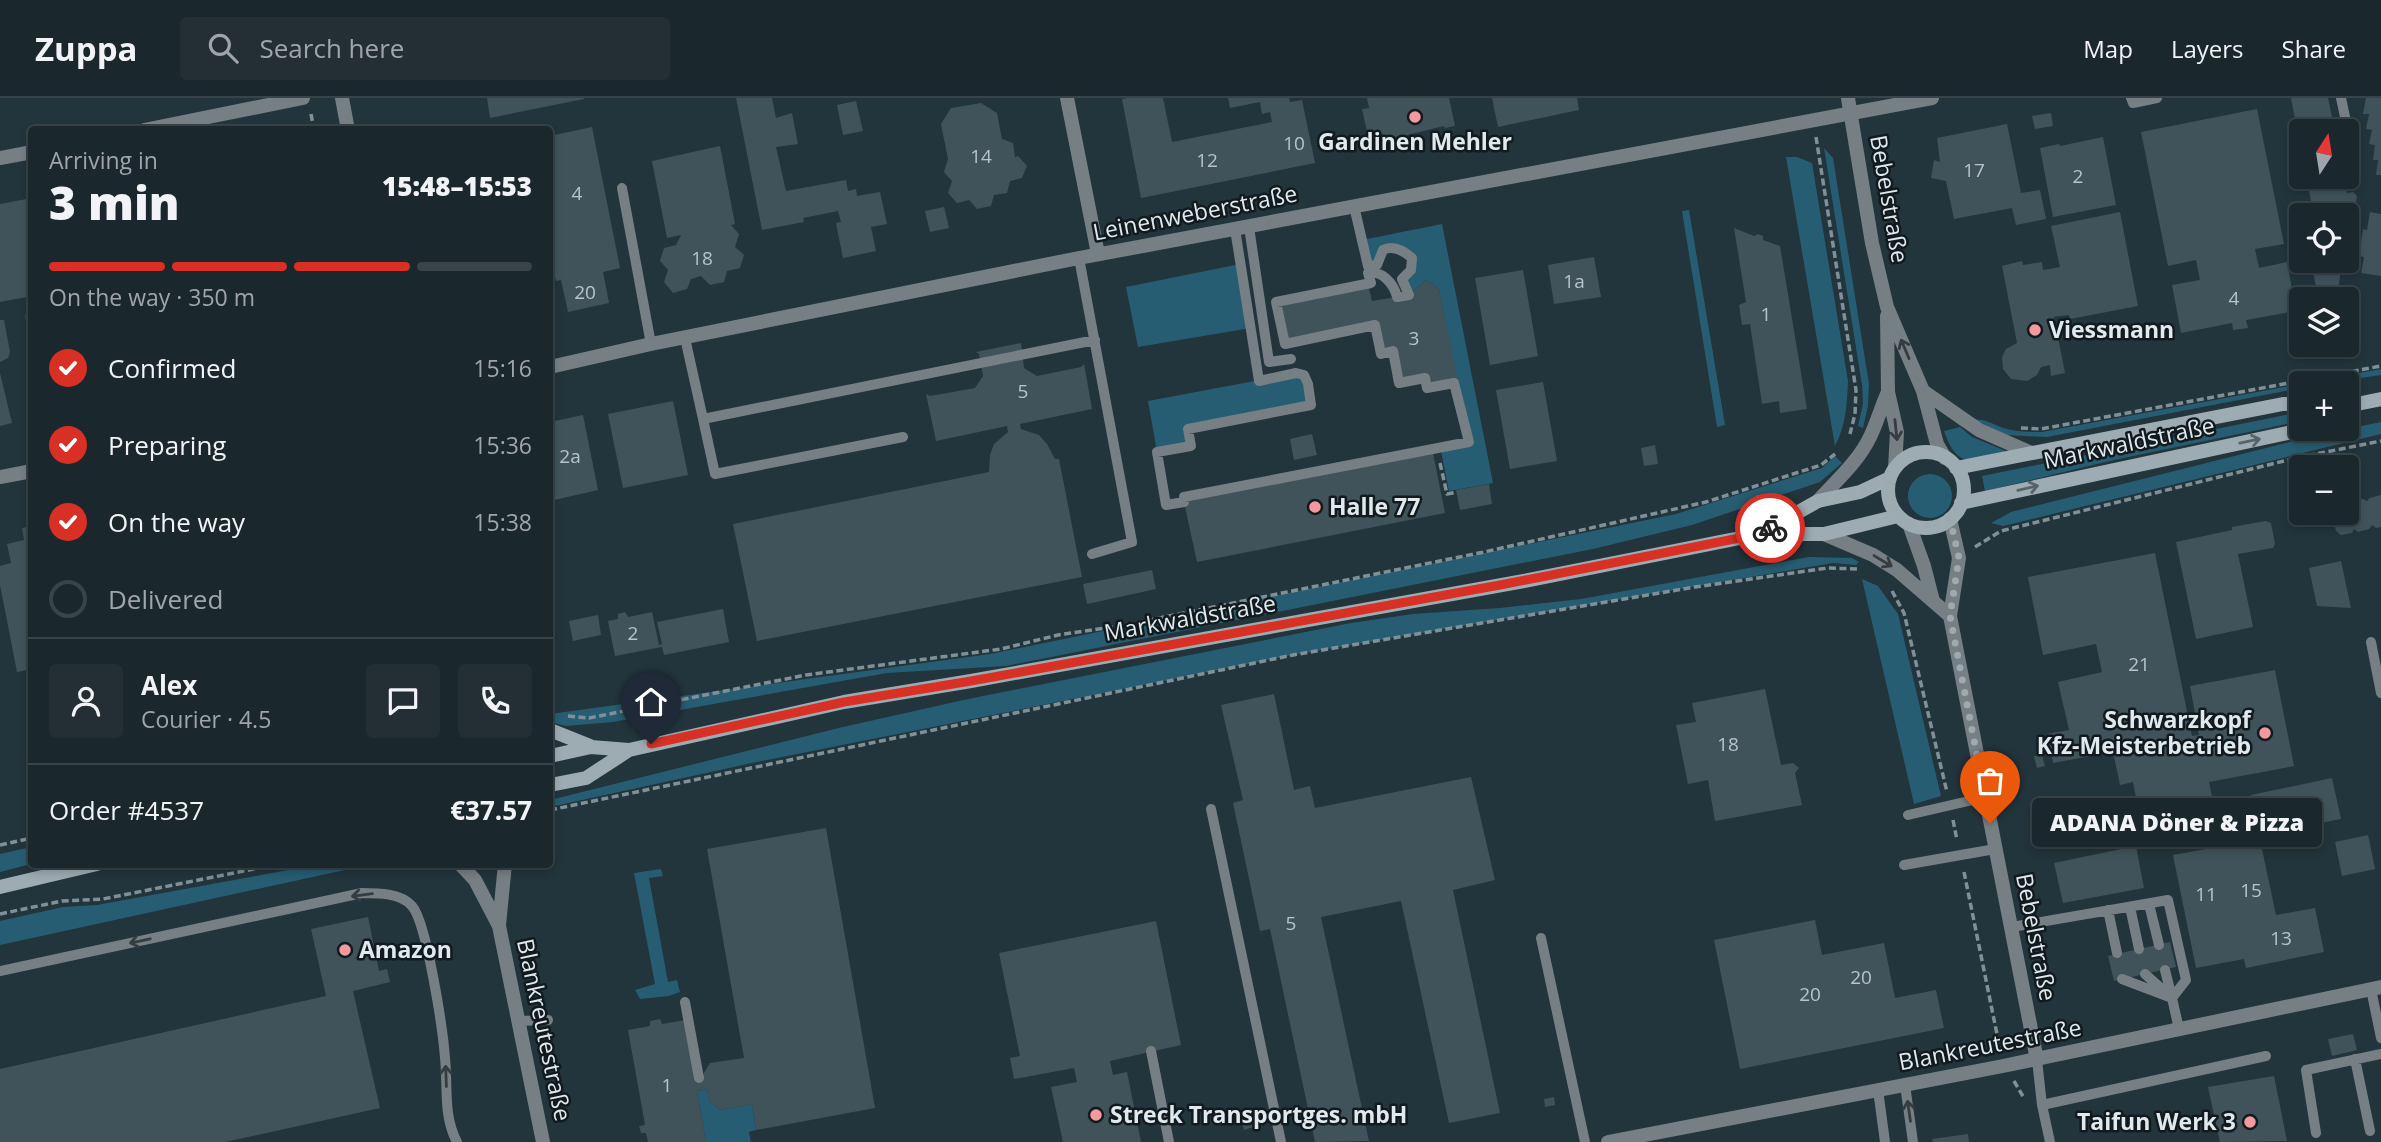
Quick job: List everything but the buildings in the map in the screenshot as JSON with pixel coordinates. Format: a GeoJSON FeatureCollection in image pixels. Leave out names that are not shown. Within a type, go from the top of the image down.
{"type":"FeatureCollection","features":[{"type":"Feature","properties":{"kind":"main road"},"geometry":{"type":"LineString","coordinates":[[2359,404],[2381,399]]}},
{"type":"Feature","properties":{"kind":"main road","name":"Markwaldstraße"},"geometry":{"type":"LineString","coordinates":[[1951,463],[1977,465],[2029,452],[2289,404]]}},
{"type":"Feature","properties":{"kind":"main road","name":"Markwaldstraße"},"geometry":{"type":"LineString","coordinates":[[1961,503],[2289,433]]}},
{"type":"Feature","properties":{"kind":"main road"},"geometry":{"type":"LineString","coordinates":[[1935,453],[1951,463],[1963,484],[1961,503],[1950,519],[1937,526],[1923,528],[1904,520],[1891,505],[1888,492],[1892,473],[1912,455],[1935,453]]}},
{"type":"Feature","properties":{"kind":"main road","name":"Markwaldstraße"},"geometry":{"type":"LineString","coordinates":[[1760,534],[1818,501],[1860,492],[1892,473]]}},
{"type":"Feature","properties":{"kind":"main road","name":"Markwaldstraße"},"geometry":{"type":"LineString","coordinates":[[553,755],[591,747],[629,750],[844,702],[1511,583],[1760,534],[1824,534],[1904,520]]}},
{"type":"Feature","properties":{"kind":"main road"},"geometry":{"type":"LineString","coordinates":[[553,731],[591,747]]}},
{"type":"Feature","properties":{"kind":"main road","name":"Markwaldstraße"},"geometry":{"type":"LineString","coordinates":[[553,784],[586,778],[629,750]]}},
{"type":"Feature","properties":{"kind":"main road"},"geometry":{"type":"LineString","coordinates":[[0,887],[80,868]]}},
{"type":"Feature","properties":{"kind":"street"},"geometry":{"type":"LineString","coordinates":[[164,126],[303,98]]}},
{"type":"Feature","properties":{"kind":"street"},"geometry":{"type":"LineString","coordinates":[[342,98],[347,126]]}},
{"type":"Feature","properties":{"kind":"street"},"geometry":{"type":"LineString","coordinates":[[1066,98],[1098,254]]}},
{"type":"Feature","properties":{"kind":"street","name":"Leinenweberstraße"},"geometry":{"type":"LineString","coordinates":[[553,361],[685,338],[1098,254],[1815,120],[1850,105],[1932,98]]}},
{"type":"Feature","properties":{"kind":"street","name":"Bebelstraße"},"geometry":{"type":"LineString","coordinates":[[1850,105],[1870,230],[1887,307],[1923,391],[1937,443],[1951,463]]}},
{"type":"Feature","properties":{"kind":"street"},"geometry":{"type":"LineString","coordinates":[[0,158],[28,153]]}},
{"type":"Feature","properties":{"kind":"street","name":"Bebelstraße"},"geometry":{"type":"LineString","coordinates":[[1887,307],[1888,392],[1898,432],[1892,473]]}},
{"type":"Feature","properties":{"kind":"street"},"geometry":{"type":"LineString","coordinates":[[1923,391],[1979,430],[2029,452]]}},
{"type":"Feature","properties":{"kind":"street"},"geometry":{"type":"LineString","coordinates":[[1818,501],[1863,449],[1888,392]]}},
{"type":"Feature","properties":{"kind":"street"},"geometry":{"type":"LineString","coordinates":[[0,477],[28,472]]}},
{"type":"Feature","properties":{"kind":"street","name":"Bebelstraße"},"geometry":{"type":"LineString","coordinates":[[1950,519],[1959,558],[1950,616],[2037,1060]]}},
{"type":"Feature","properties":{"kind":"street"},"geometry":{"type":"LineString","coordinates":[[1904,520],[1924,566],[1934,603]]}},
{"type":"Feature","properties":{"kind":"street"},"geometry":{"type":"LineString","coordinates":[[1824,534],[1873,555],[1897,570],[1950,616]]}},
{"type":"Feature","properties":{"kind":"street","name":"Blankreutestraße"},"geometry":{"type":"LineString","coordinates":[[499,926],[505,868]]}},
{"type":"Feature","properties":{"kind":"street","name":"Blankreutestraße"},"geometry":{"type":"LineString","coordinates":[[474,872],[499,926],[545,1142]]}},
{"type":"Feature","properties":{"kind":"street","name":"Blankreutestraße"},"geometry":{"type":"LineString","coordinates":[[1608,1142],[2037,1060],[2376,988]]}},
{"type":"Feature","properties":{"kind":"lane"},"geometry":{"type":"LineString","coordinates":[[2131,98],[2133,103],[2157,98]]}},
{"type":"Feature","properties":{"kind":"lane"},"geometry":{"type":"LineString","coordinates":[[2341,98],[2345,119]]}},
{"type":"Feature","properties":{"kind":"lane"},"geometry":{"type":"LineString","coordinates":[[622,188],[650,344]]}},
{"type":"Feature","properties":{"kind":"lane"},"geometry":{"type":"LineString","coordinates":[[1242,228],[1259,380],[1296,373],[1304,375],[1311,405],[1188,429],[1191,446],[1157,452],[1166,505],[1184,502],[1184,497],[1469,442],[1454,383],[1427,388],[1425,378],[1399,383],[1393,351],[1381,354],[1376,325],[1285,344],[1276,302],[1371,283],[1368,273],[1371,271],[1379,272],[1394,286],[1397,297],[1409,295],[1402,279],[1411,270],[1412,258],[1402,251],[1388,248],[1383,250],[1377,265],[1368,266],[1354,206]]}},
{"type":"Feature","properties":{"kind":"lane"},"geometry":{"type":"LineString","coordinates":[[1242,228],[1269,362]]}},
{"type":"Feature","properties":{"kind":"lane"},"geometry":{"type":"LineString","coordinates":[[1079,258],[1132,542],[1092,554]]}},
{"type":"Feature","properties":{"kind":"lane"},"geometry":{"type":"LineString","coordinates":[[685,338],[715,474],[903,437]]}},
{"type":"Feature","properties":{"kind":"lane"},"geometry":{"type":"LineString","coordinates":[[703,419],[1096,340]]}},
{"type":"Feature","properties":{"kind":"lane"},"geometry":{"type":"LineString","coordinates":[[1256,365],[1291,359]]}},
{"type":"Feature","properties":{"kind":"lane"},"geometry":{"type":"LineString","coordinates":[[2371,642],[2381,693]]}},
{"type":"Feature","properties":{"kind":"lane"},"geometry":{"type":"LineString","coordinates":[[1908,815],[1986,797]]}},
{"type":"Feature","properties":{"kind":"lane"},"geometry":{"type":"LineString","coordinates":[[1211,809],[1281,1142]]}},
{"type":"Feature","properties":{"kind":"lane"},"geometry":{"type":"LineString","coordinates":[[1904,865],[1995,849]]}},
{"type":"Feature","properties":{"kind":"lane"},"geometry":{"type":"LineString","coordinates":[[0,971],[362,893],[399,897],[412,905],[419,917],[430,963],[445,1058],[449,1124],[457,1142]]}},
{"type":"Feature","properties":{"kind":"lane"},"geometry":{"type":"LineString","coordinates":[[2012,927],[2168,900],[2186,980],[2172,998]]}},
{"type":"Feature","properties":{"kind":"lane"},"geometry":{"type":"LineString","coordinates":[[2149,904],[2159,945]]}},
{"type":"Feature","properties":{"kind":"lane"},"geometry":{"type":"LineString","coordinates":[[2130,907],[2139,949]]}},
{"type":"Feature","properties":{"kind":"lane"},"geometry":{"type":"LineString","coordinates":[[2108,911],[2118,954]]}},
{"type":"Feature","properties":{"kind":"lane"},"geometry":{"type":"LineString","coordinates":[[1541,938],[1585,1142]]}},
{"type":"Feature","properties":{"kind":"lane"},"geometry":{"type":"LineString","coordinates":[[2165,970],[2179,1030]]}},
{"type":"Feature","properties":{"kind":"lane"},"geometry":{"type":"LineString","coordinates":[[2145,974],[2172,998]]}},
{"type":"Feature","properties":{"kind":"lane"},"geometry":{"type":"LineString","coordinates":[[2123,979],[2172,998]]}},
{"type":"Feature","properties":{"kind":"lane"},"geometry":{"type":"LineString","coordinates":[[2376,988],[2381,1038]]}},
{"type":"Feature","properties":{"kind":"lane"},"geometry":{"type":"LineString","coordinates":[[685,1002],[699,1078]]}},
{"type":"Feature","properties":{"kind":"lane"},"geometry":{"type":"LineString","coordinates":[[519,1020],[548,1020]]}},
{"type":"Feature","properties":{"kind":"lane"},"geometry":{"type":"LineString","coordinates":[[1151,1051],[1169,1142]]}},
{"type":"Feature","properties":{"kind":"lane"},"geometry":{"type":"LineString","coordinates":[[2316,1133],[2306,1070],[2381,1054]]}},
{"type":"Feature","properties":{"kind":"lane"},"geometry":{"type":"LineString","coordinates":[[2042,1105],[2266,1056]]}},
{"type":"Feature","properties":{"kind":"lane"},"geometry":{"type":"LineString","coordinates":[[2355,1059],[2370,1131]]}},
{"type":"Feature","properties":{"kind":"lane"},"geometry":{"type":"LineString","coordinates":[[2037,1060],[2042,1105],[2050,1142]]}},
{"type":"Feature","properties":{"kind":"lane"},"geometry":{"type":"LineString","coordinates":[[1905,1085],[1913,1142]]}},
{"type":"Feature","properties":{"kind":"lane"},"geometry":{"type":"LineString","coordinates":[[1878,1090],[1885,1142]]}},
{"type":"Feature","properties":{"kind":"path"},"geometry":{"type":"LineString","coordinates":[[1815,120],[1856,390],[1851,433]]}},
{"type":"Feature","properties":{"kind":"path"},"geometry":{"type":"LineString","coordinates":[[2010,427],[2040,429],[2381,366]]}},
{"type":"Feature","properties":{"kind":"path"},"geometry":{"type":"LineString","coordinates":[[1959,558],[2001,531],[2296,458],[2381,441]]}},
{"type":"Feature","properties":{"kind":"path"},"geometry":{"type":"LineString","coordinates":[[1437,447],[1441,478],[1447,494],[1457,492]]}},
{"type":"Feature","properties":{"kind":"path"},"geometry":{"type":"LineString","coordinates":[[562,716],[589,718],[806,675],[1001,649],[1058,635],[1133,623],[1484,552],[1706,502],[1821,465],[1842,449]]}},
{"type":"Feature","properties":{"kind":"path"},"geometry":{"type":"LineString","coordinates":[[553,809],[1293,655],[1828,568],[1865,571]]}},
{"type":"Feature","properties":{"kind":"path"},"geometry":{"type":"LineString","coordinates":[[0,845],[28,839]]}},
{"type":"Feature","properties":{"kind":"path"},"geometry":{"type":"LineString","coordinates":[[0,914],[62,901],[103,899],[259,868]]}},
{"type":"Feature","properties":{"kind":"path"},"geometry":{"type":"LineString","coordinates":[[2003,1066],[2024,1096],[2026,1108]]}},
{"type":"Feature","properties":{"kind":"shaded area"},"geometry":{"type":"Polygon","coordinates":[[[1824,148],[1833,158],[1869,384],[1863,428],[1858,426],[1863,404],[1862,385],[1824,148]]]}},
{"type":"Feature","properties":{"kind":"shaded area"},"geometry":{"type":"Polygon","coordinates":[[[1786,157],[1797,157],[1812,163],[1848,381],[1844,423],[1835,446],[1786,157]]]}},
{"type":"Feature","properties":{"kind":"shaded area"},"geometry":{"type":"Polygon","coordinates":[[[1689,210],[1725,425],[1717,427],[1682,211],[1689,210]]]}},
{"type":"Feature","properties":{"kind":"shaded area"},"geometry":{"type":"Polygon","coordinates":[[[1442,224],[1493,483],[1449,491],[1440,446],[1468,442],[1439,289],[1426,280],[1409,295],[1402,279],[1413,264],[1395,248],[1368,266],[1362,240],[1442,224]]]}},
{"type":"Feature","properties":{"kind":"shaded area"},"geometry":{"type":"Polygon","coordinates":[[[1240,264],[1251,328],[1138,347],[1126,287],[1240,264]]]}},
{"type":"Feature","properties":{"kind":"shaded area"},"geometry":{"type":"Polygon","coordinates":[[[2381,369],[2381,375],[2359,378],[2359,373],[2381,369]]]}},
{"type":"Feature","properties":{"kind":"shaded area"},"geometry":{"type":"Polygon","coordinates":[[[1298,373],[1311,405],[1189,429],[1191,446],[1157,452],[1148,401],[1298,373]]]}},
{"type":"Feature","properties":{"kind":"shaded area"},"geometry":{"type":"Polygon","coordinates":[[[2289,386],[2289,390],[2047,437],[2005,435],[1975,420],[1987,421],[2011,430],[2042,432],[2289,386]]]}},
{"type":"Feature","properties":{"kind":"shaded area"},"geometry":{"type":"Polygon","coordinates":[[[2289,414],[2289,424],[2114,460],[1985,491],[1982,476],[2289,414]]]}},
{"type":"Feature","properties":{"kind":"shaded area"},"geometry":{"type":"Polygon","coordinates":[[[2381,422],[2381,434],[2359,439],[2359,426],[2381,422]]]}},
{"type":"Feature","properties":{"kind":"shaded area"},"geometry":{"type":"Polygon","coordinates":[[[1960,427],[1972,437],[2006,451],[1975,459],[1961,457],[1949,444],[1944,431],[1960,427]]]}},
{"type":"Feature","properties":{"kind":"shaded area"},"geometry":{"type":"Polygon","coordinates":[[[2294,441],[2352,441],[2003,526],[1991,523],[2011,512],[2294,441]]]}},
{"type":"Feature","properties":{"kind":"shaded area"},"geometry":{"type":"Polygon","coordinates":[[[1835,456],[1842,463],[1820,482],[1692,525],[1593,549],[1006,666],[887,673],[613,722],[566,726],[553,723],[553,714],[990,654],[1676,514],[1822,468],[1835,456]]]}},
{"type":"Feature","properties":{"kind":"shaded area"},"geometry":{"type":"Polygon","coordinates":[[[1930,474],[1945,481],[1952,496],[1945,511],[1930,518],[1915,511],[1908,496],[1915,481],[1930,474]]]}},
{"type":"Feature","properties":{"kind":"shaded area"},"geometry":{"type":"Polygon","coordinates":[[[1809,557],[1852,558],[1859,562],[1856,565],[1833,563],[1293,655],[752,763],[553,806],[553,799],[843,727],[968,699],[1351,623],[1413,614],[1581,599],[1809,557]]]}},
{"type":"Feature","properties":{"kind":"shaded area"},"geometry":{"type":"Polygon","coordinates":[[[1862,579],[1878,586],[1898,614],[1941,796],[1914,804],[1862,579]]]}},
{"type":"Feature","properties":{"kind":"shaded area"},"geometry":{"type":"Polygon","coordinates":[[[28,848],[28,865],[0,872],[0,854],[28,848]]]}},
{"type":"Feature","properties":{"kind":"shaded area"},"geometry":{"type":"Polygon","coordinates":[[[300,868],[354,868],[0,945],[0,921],[63,907],[97,905],[300,868]]]}},
{"type":"Feature","properties":{"kind":"shaded area"},"geometry":{"type":"Polygon","coordinates":[[[661,869],[663,876],[649,878],[668,982],[677,980],[680,992],[640,999],[635,990],[655,984],[634,873],[661,869]]]}},
{"type":"Feature","properties":{"kind":"shaded area"},"geometry":{"type":"Polygon","coordinates":[[[707,1089],[709,1100],[720,1110],[752,1104],[756,1130],[749,1132],[751,1142],[706,1142],[697,1091],[707,1089]]]}},
{"type":"Feature","properties":{"kind":"way so far"},"geometry":{"type":"LineString","coordinates":[[1770,528],[1818,501],[1860,492],[1890,478],[1888,492],[1891,505],[1898,516],[1909,524],[1923,528],[1937,526],[1950,519],[1959,558],[1950,616],[1990,823]]}},
{"type":"Feature","properties":{"kind":"place","name":"Gardinen Mehler"},"geometry":{"type":"Point","coordinates":[1415,117]}},
{"type":"Feature","properties":{"kind":"place","name":"Viessmann"},"geometry":{"type":"Point","coordinates":[2035,330]}},
{"type":"Feature","properties":{"kind":"place","name":"Halle 77"},"geometry":{"type":"Point","coordinates":[1315,507]}},
{"type":"Feature","properties":{"kind":"place","name":"Schwarzkopf Kfz-Meisterbetrieb"},"geometry":{"type":"Point","coordinates":[2265,733]}},
{"type":"Feature","properties":{"kind":"place","name":"ADANA Döner & Pizza"},"geometry":{"type":"Point","coordinates":[1990,823]}},
{"type":"Feature","properties":{"kind":"place","name":"Amazon"},"geometry":{"type":"Point","coordinates":[345,950]}},
{"type":"Feature","properties":{"kind":"place","name":"Streck Transportges. mbH"},"geometry":{"type":"Point","coordinates":[1096,1115]}},
{"type":"Feature","properties":{"kind":"place","name":"Taifun Werk 3"},"geometry":{"type":"Point","coordinates":[2250,1122]}},
{"type":"Feature","properties":{"kind":"route"},"geometry":{"type":"LineString","coordinates":[[651,744],[844,702],[1524,581],[1760,534],[1770,528]]}}]}
